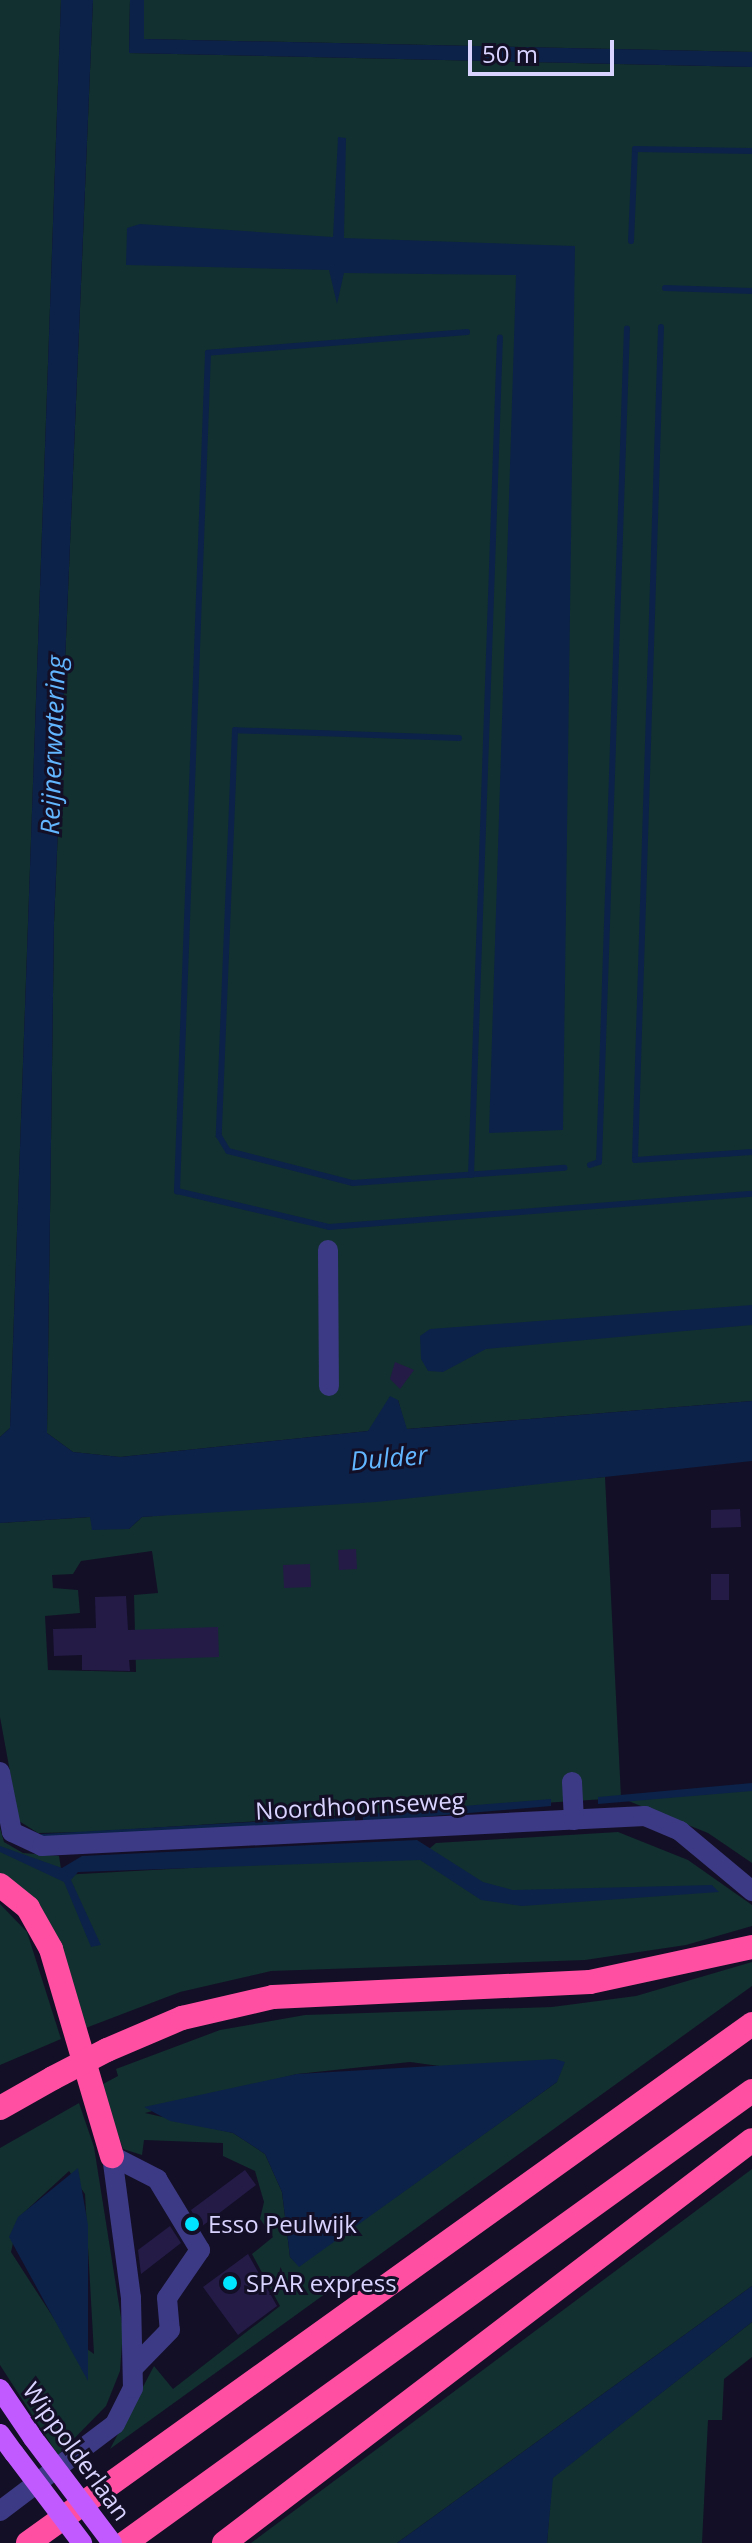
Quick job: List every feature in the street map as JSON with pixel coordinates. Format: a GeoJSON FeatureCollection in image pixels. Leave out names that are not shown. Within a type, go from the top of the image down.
{"type":"FeatureCollection","features":[{"type":"Feature","properties":{"kind":"highway"},"geometry":{"type":"LineString","coordinates":[[0,1885],[28,1908],[51,1949],[112,2156]]}},
{"type":"Feature","properties":{"kind":"highway"},"geometry":{"type":"LineString","coordinates":[[0,2108],[107,2050],[182,2018],[273,1997],[590,1982],[752,1947]]}},
{"type":"Feature","properties":{"kind":"highway"},"geometry":{"type":"LineString","coordinates":[[28,2543],[752,2024]]}},
{"type":"Feature","properties":{"kind":"highway"},"geometry":{"type":"LineString","coordinates":[[0,2086],[53,2078]]}},
{"type":"Feature","properties":{"kind":"highway"},"geometry":{"type":"LineString","coordinates":[[125,2543],[752,2091]]}},
{"type":"Feature","properties":{"kind":"highway"},"geometry":{"type":"LineString","coordinates":[[224,2543],[752,2140]]}},
{"type":"Feature","properties":{"kind":"main road","name":"Wippolderlaan"},"geometry":{"type":"LineString","coordinates":[[0,2389],[112,2543]]}},
{"type":"Feature","properties":{"kind":"main road","name":"Wippolderlaan"},"geometry":{"type":"LineString","coordinates":[[0,2434],[82,2543]]}},
{"type":"Feature","properties":{"kind":"street"},"geometry":{"type":"LineString","coordinates":[[328,1250],[329,1386]]}},
{"type":"Feature","properties":{"kind":"street","name":"Noordhoornseweg"},"geometry":{"type":"LineString","coordinates":[[0,1772],[12,1832],[42,1846],[645,1816],[680,1831],[752,1891]]}},
{"type":"Feature","properties":{"kind":"street"},"geometry":{"type":"LineString","coordinates":[[572,1782],[574,1820]]}},
{"type":"Feature","properties":{"kind":"street"},"geometry":{"type":"LineString","coordinates":[[0,2511],[115,2424],[130,2398],[134,2367],[112,2156]]}},
{"type":"Feature","properties":{"kind":"street"},"geometry":{"type":"LineString","coordinates":[[112,2156],[157,2179],[200,2250],[167,2298],[170,2330],[134,2367]]}},
{"type":"Feature","properties":{"kind":"green space"},"geometry":{"type":"Polygon","coordinates":[[[0,0],[61,0],[10,1428],[0,1437],[0,0]]]}},
{"type":"Feature","properties":{"kind":"green space"},"geometry":{"type":"Polygon","coordinates":[[[93,0],[130,0],[129,53],[752,67],[752,1401],[406,1429],[398,1400],[368,1431],[120,1457],[73,1452],[47,1433],[54,923],[93,0]]]}},
{"type":"Feature","properties":{"kind":"green space"},"geometry":{"type":"Polygon","coordinates":[[[144,0],[752,0],[752,52],[143,39],[144,0]]]}},
{"type":"Feature","properties":{"kind":"green space"},"geometry":{"type":"Polygon","coordinates":[[[605,1477],[621,1797],[752,1786],[752,1863],[708,1833],[621,1798],[38,1833],[19,1821],[0,1717],[0,1523],[90,1517],[129,1529],[142,1517],[605,1477]],[[152,1551],[81,1561],[73,1574],[52,1575],[53,1588],[78,1590],[80,1613],[45,1616],[48,1670],[136,1672],[134,1595],[158,1593],[152,1551]]]}},
{"type":"Feature","properties":{"kind":"green space"},"geometry":{"type":"Polygon","coordinates":[[[0,1828],[4,1842],[23,1853],[59,1856],[62,1875],[422,1855],[436,1843],[618,1832],[688,1860],[752,1905],[752,1926],[686,1945],[585,1960],[271,1971],[180,1992],[83,2029],[0,1877],[0,1828]]]}},
{"type":"Feature","properties":{"kind":"green space"},"geometry":{"type":"Polygon","coordinates":[[[0,1904],[27,1932],[61,2039],[0,2065],[0,1904]]]}},
{"type":"Feature","properties":{"kind":"green space"},"geometry":{"type":"Polygon","coordinates":[[[752,1962],[752,1986],[110,2449],[154,2366],[173,2389],[280,2306],[252,2254],[273,2237],[260,2219],[264,2202],[255,2171],[223,2156],[223,2143],[144,2140],[142,2155],[123,2149],[101,2085],[118,2076],[116,2069],[220,2030],[305,2015],[552,2007],[636,1996],[752,1962]],[[410,2062],[297,2074],[145,2113],[233,2133],[265,2154],[282,2192],[290,2257],[299,2266],[557,2082],[410,2062]]]}},
{"type":"Feature","properties":{"kind":"green space"},"geometry":{"type":"Polygon","coordinates":[[[79,2103],[94,2147],[123,2330],[120,2371],[106,2406],[58,2455],[0,2365],[0,2148],[79,2103]],[[69,2171],[19,2217],[11,2252],[62,2331],[94,2354],[85,2194],[69,2171]]]}},
{"type":"Feature","properties":{"kind":"green space"},"geometry":{"type":"Polygon","coordinates":[[[752,2169],[752,2286],[397,2543],[251,2543],[752,2169]]]}},
{"type":"Feature","properties":{"kind":"green space"},"geometry":{"type":"Polygon","coordinates":[[[752,2322],[752,2357],[724,2379],[722,2420],[708,2420],[702,2543],[547,2543],[552,2478],[752,2322]]]}},
{"type":"Feature","properties":{"kind":"water"},"geometry":{"type":"Polygon","coordinates":[[[61,0],[93,0],[54,923],[47,1433],[73,1452],[120,1457],[368,1431],[390,1396],[398,1400],[407,1429],[752,1401],[752,1461],[376,1502],[142,1517],[129,1529],[92,1530],[90,1517],[0,1523],[0,1437],[10,1428],[61,0]]]}},
{"type":"Feature","properties":{"kind":"water"},"geometry":{"type":"Polygon","coordinates":[[[130,0],[144,0],[144,39],[752,52],[752,67],[129,53],[130,0]]]}},
{"type":"Feature","properties":{"kind":"water"},"geometry":{"type":"Polygon","coordinates":[[[338,137],[346,138],[344,238],[575,246],[563,1130],[489,1133],[516,275],[344,273],[337,304],[329,270],[126,265],[127,228],[140,224],[333,237],[338,137]]]}},
{"type":"Feature","properties":{"kind":"water"},"geometry":{"type":"Polygon","coordinates":[[[752,1305],[752,1325],[486,1349],[443,1372],[428,1371],[421,1359],[420,1336],[430,1329],[752,1305]]]}},
{"type":"Feature","properties":{"kind":"water"},"geometry":{"type":"Polygon","coordinates":[[[752,1783],[752,1791],[598,1804],[598,1797],[752,1783]]]}},
{"type":"Feature","properties":{"kind":"water"},"geometry":{"type":"Polygon","coordinates":[[[551,1799],[551,1806],[363,1822],[363,1814],[551,1799]]]}},
{"type":"Feature","properties":{"kind":"water"},"geometry":{"type":"Polygon","coordinates":[[[355,1816],[355,1823],[42,1841],[41,1834],[355,1816]]]}},
{"type":"Feature","properties":{"kind":"water"},"geometry":{"type":"Polygon","coordinates":[[[417,1840],[483,1882],[513,1890],[712,1885],[719,1892],[522,1906],[481,1900],[420,1860],[78,1872],[71,1880],[101,1945],[91,1947],[64,1882],[0,1852],[0,1846],[62,1868],[82,1856],[417,1840]]]}},
{"type":"Feature","properties":{"kind":"water"},"geometry":{"type":"Polygon","coordinates":[[[555,2059],[565,2062],[557,2082],[299,2267],[290,2257],[282,2192],[265,2154],[233,2133],[170,2121],[144,2107],[297,2074],[555,2059]]]}},
{"type":"Feature","properties":{"kind":"water"},"geometry":{"type":"Polygon","coordinates":[[[78,2168],[88,2225],[88,2381],[9,2237],[18,2217],[78,2168]]]}},
{"type":"Feature","properties":{"kind":"water"},"geometry":{"type":"Polygon","coordinates":[[[752,2286],[752,2322],[553,2478],[547,2543],[397,2543],[752,2286]]]}},
{"type":"Feature","properties":{"kind":"building"},"geometry":{"type":"Polygon","coordinates":[[[395,1362],[414,1370],[400,1389],[390,1379],[395,1362]]]}},
{"type":"Feature","properties":{"kind":"building"},"geometry":{"type":"Polygon","coordinates":[[[740,1509],[741,1527],[711,1528],[711,1510],[740,1509]]]}},
{"type":"Feature","properties":{"kind":"building"},"geometry":{"type":"Polygon","coordinates":[[[356,1549],[357,1569],[339,1570],[338,1550],[356,1549]]]}},
{"type":"Feature","properties":{"kind":"building"},"geometry":{"type":"Polygon","coordinates":[[[310,1564],[311,1587],[284,1588],[283,1565],[310,1564]]]}},
{"type":"Feature","properties":{"kind":"building"},"geometry":{"type":"Polygon","coordinates":[[[711,1574],[729,1574],[729,1600],[711,1600],[711,1574]]]}},
{"type":"Feature","properties":{"kind":"building"},"geometry":{"type":"Polygon","coordinates":[[[126,1596],[128,1630],[218,1627],[219,1657],[129,1660],[130,1671],[82,1670],[82,1655],[54,1656],[53,1629],[96,1628],[95,1597],[126,1596]]]}},
{"type":"Feature","properties":{"kind":"building"},"geometry":{"type":"Polygon","coordinates":[[[245,2170],[256,2185],[201,2227],[191,2210],[245,2170]]]}},
{"type":"Feature","properties":{"kind":"building"},"geometry":{"type":"Polygon","coordinates":[[[170,2226],[181,2243],[141,2274],[138,2250],[170,2226]]]}},
{"type":"Feature","properties":{"kind":"building"},"geometry":{"type":"Polygon","coordinates":[[[248,2254],[277,2306],[238,2335],[203,2287],[248,2254]]]}},
{"type":"Feature","properties":{"kind":"waterway"},"geometry":{"type":"LineString","coordinates":[[631,241],[635,149],[752,151]]}},
{"type":"Feature","properties":{"kind":"waterway"},"geometry":{"type":"LineString","coordinates":[[665,288],[752,291]]}},
{"type":"Feature","properties":{"kind":"waterway"},"geometry":{"type":"LineString","coordinates":[[661,327],[635,1160],[752,1152]]}},
{"type":"Feature","properties":{"kind":"waterway"},"geometry":{"type":"LineString","coordinates":[[590,1165],[599,1162],[627,328]]}},
{"type":"Feature","properties":{"kind":"waterway"},"geometry":{"type":"LineString","coordinates":[[467,332],[208,353],[177,1191],[329,1227],[752,1194]]}},
{"type":"Feature","properties":{"kind":"waterway"},"geometry":{"type":"LineString","coordinates":[[471,1175],[500,338]]}},
{"type":"Feature","properties":{"kind":"waterway"},"geometry":{"type":"LineString","coordinates":[[459,738],[235,730],[219,1136],[228,1151],[353,1183],[564,1168]]}},
{"type":"Feature","properties":{"kind":"place","name":"Esso Peulwijk"},"geometry":{"type":"Point","coordinates":[192,2224]}},
{"type":"Feature","properties":{"kind":"place","name":"SPAR express"},"geometry":{"type":"Point","coordinates":[230,2283]}},
{"type":"Feature","properties":{"kind":"water label","name":"Reijnerwatering"},"geometry":{"type":"Point","coordinates":[53,745]}},
{"type":"Feature","properties":{"kind":"water label","name":"Dulder"},"geometry":{"type":"Point","coordinates":[389,1458]}}]}
